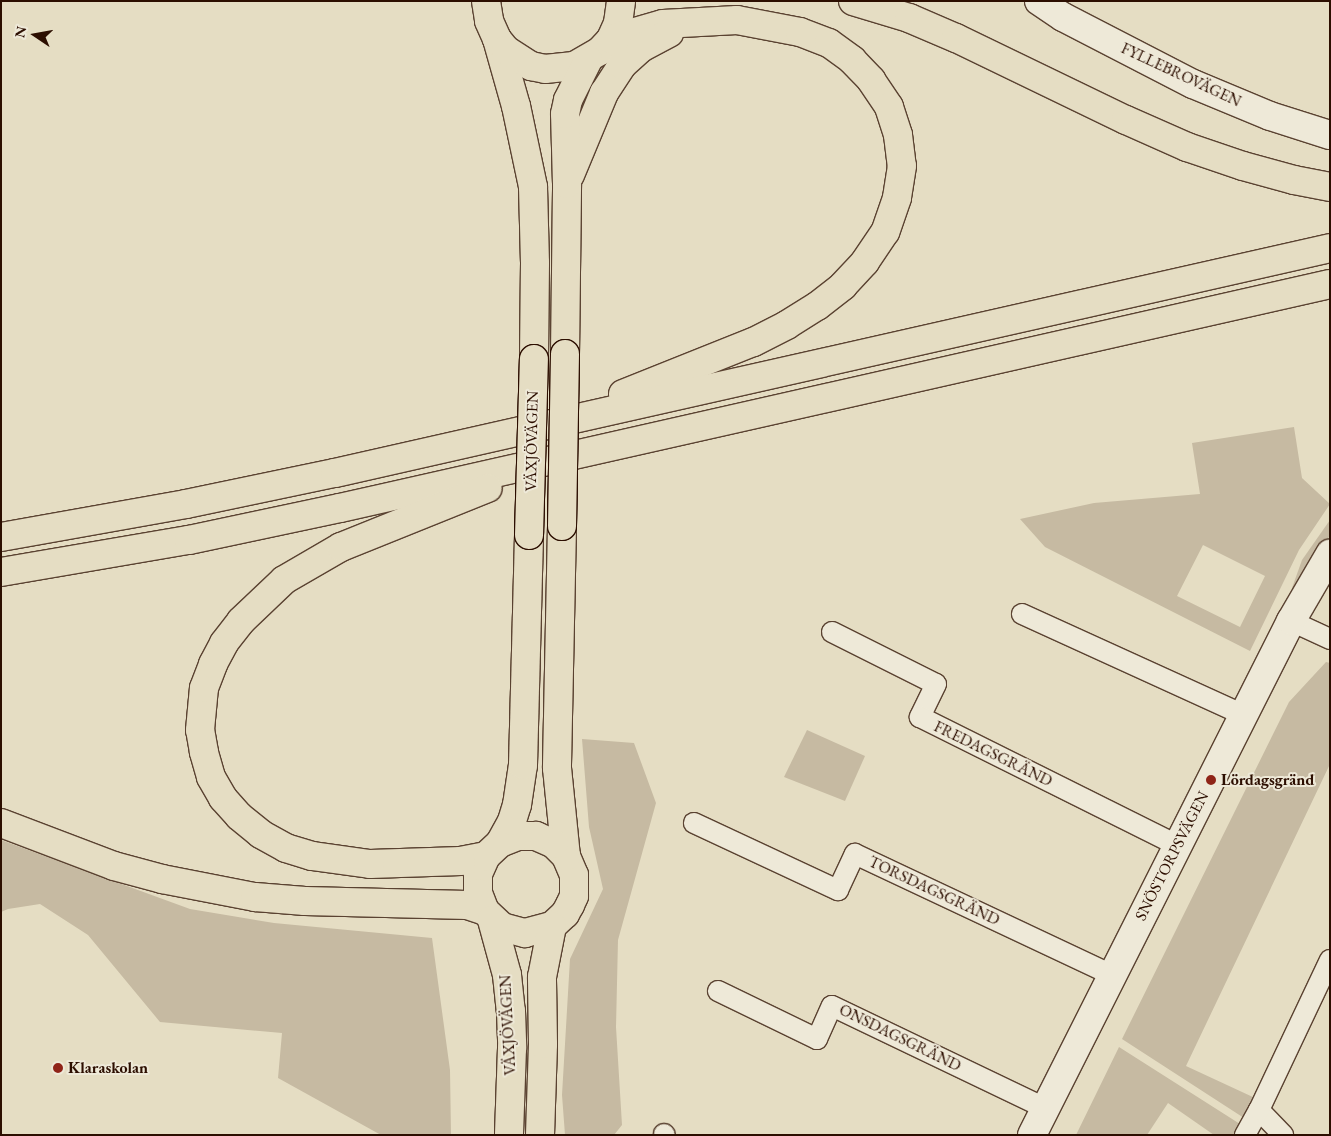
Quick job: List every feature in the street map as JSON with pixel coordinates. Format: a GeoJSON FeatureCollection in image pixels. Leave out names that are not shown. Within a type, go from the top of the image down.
{"type":"FeatureCollection","features":[{"type":"Feature","properties":{"kind":"highway","name":"VÄXJÖVÄGEN"},"geometry":{"type":"LineString","coordinates":[[486,1],[489,21],[497,39],[516,106],[533,187],[535,263],[523,772],[514,813],[478,874],[477,884],[478,893],[489,916],[507,975],[511,1011],[512,1048],[509,1135]]}},
{"type":"Feature","properties":{"kind":"highway","name":"VÄXJÖVÄGEN"},"geometry":{"type":"LineString","coordinates":[[497,39],[518,59],[538,67],[560,69],[574,66],[588,60],[611,39],[618,23],[621,1]]}},
{"type":"Feature","properties":{"kind":"highway"},"geometry":{"type":"LineString","coordinates":[[853,1],[909,18],[956,38],[1126,120],[1187,146],[1243,166],[1294,180],[1330,187]]}},
{"type":"Feature","properties":{"kind":"highway"},"geometry":{"type":"LineString","coordinates":[[548,425],[753,342],[787,325],[817,306],[843,286],[865,262],[885,232],[897,198],[902,166],[898,135],[888,107],[871,80],[852,60],[829,44],[800,32],[737,20],[663,24],[611,39]]}},
{"type":"Feature","properties":{"kind":"highway"},"geometry":{"type":"LineString","coordinates":[[567,184],[600,101],[622,65],[641,48],[664,35],[701,21]]}},
{"type":"Feature","properties":{"kind":"highway","name":"VÄXJÖVÄGEN"},"geometry":{"type":"LineString","coordinates":[[540,1135],[543,959],[552,926],[565,914],[574,896],[574,875],[566,856],[556,768],[565,354],[567,184],[565,114],[573,88],[588,60]]}},
{"type":"Feature","properties":{"kind":"highway"},"geometry":{"type":"LineString","coordinates":[[1,537],[204,500],[335,473],[1330,248]]}},
{"type":"Feature","properties":{"kind":"highway"},"geometry":{"type":"LineString","coordinates":[[1,572],[189,540],[340,508],[1330,284]]}},
{"type":"Feature","properties":{"kind":"highway"},"geometry":{"type":"LineString","coordinates":[[566,856],[554,844],[536,836],[518,836],[493,849],[461,861],[370,864],[339,862],[286,848],[261,834],[239,816],[223,798],[211,778],[200,730],[204,688],[213,664],[224,643],[240,621],[284,580],[341,547],[574,454]]}},
{"type":"Feature","properties":{"kind":"highway"},"geometry":{"type":"LineString","coordinates":[[1,823],[114,866],[208,889],[255,897],[305,901],[449,903],[467,905],[489,916],[502,927],[517,932],[534,933],[552,926]]}},
{"type":"Feature","properties":{"kind":"street","name":"FYLLEBROVÄGEN"},"geometry":{"type":"LineString","coordinates":[[1039,1],[1063,17],[1193,84],[1270,116],[1330,135]]}},
{"type":"Feature","properties":{"kind":"street","name":"SNÖSTORPSVÄGEN"},"geometry":{"type":"LineString","coordinates":[[1032,1135],[1291,621],[1330,554]]}},
{"type":"Feature","properties":{"kind":"street"},"geometry":{"type":"LineString","coordinates":[[1022,614],[1244,715]]}},
{"type":"Feature","properties":{"kind":"street"},"geometry":{"type":"LineString","coordinates":[[1291,621],[1330,639]]}},
{"type":"Feature","properties":{"kind":"street","name":"FREDAGSGRÄND"},"geometry":{"type":"LineString","coordinates":[[832,632],[936,684],[920,718],[1177,845]]}},
{"type":"Feature","properties":{"kind":"street","name":"TORSDAGSGRÄND"},"geometry":{"type":"LineString","coordinates":[[694,823],[838,890],[855,854],[1112,975]]}},
{"type":"Feature","properties":{"kind":"street"},"geometry":{"type":"LineString","coordinates":[[1245,1135],[1260,1110],[1330,960]]}},
{"type":"Feature","properties":{"kind":"street","name":"ONSDAGSGRÄND"},"geometry":{"type":"LineString","coordinates":[[718,991],[817,1039],[832,1006],[1045,1108]]}},
{"type":"Feature","properties":{"kind":"street"},"geometry":{"type":"LineString","coordinates":[[1260,1110],[1283,1135]]}},
{"type":"Feature","properties":{"kind":"shaded area"},"geometry":{"type":"Polygon","coordinates":[[[1294,427],[1302,478],[1330,504],[1299,550],[1250,651],[1045,547],[1020,519],[1094,503],[1200,494],[1192,443],[1294,427]],[[1203,545],[1177,596],[1240,627],[1265,576],[1203,545]]]}},
{"type":"Feature","properties":{"kind":"shaded area"},"geometry":{"type":"Polygon","coordinates":[[[1330,520],[1330,535],[1293,594],[1292,588],[1302,560],[1330,520]]]}},
{"type":"Feature","properties":{"kind":"shaded area"},"geometry":{"type":"Polygon","coordinates":[[[1326,662],[1330,663],[1330,764],[1186,1066],[1255,1098],[1244,1118],[1122,1039],[1289,702],[1326,662]]]}},
{"type":"Feature","properties":{"kind":"shaded area"},"geometry":{"type":"Polygon","coordinates":[[[807,730],[865,756],[845,801],[784,777],[807,730]]]}},
{"type":"Feature","properties":{"kind":"shaded area"},"geometry":{"type":"Polygon","coordinates":[[[582,739],[634,743],[656,803],[618,940],[616,1027],[622,1125],[614,1135],[565,1135],[562,1095],[570,959],[603,889],[589,827],[582,739]]]}},
{"type":"Feature","properties":{"kind":"shaded area"},"geometry":{"type":"Polygon","coordinates":[[[1,840],[190,909],[274,923],[432,938],[450,1070],[451,1135],[381,1135],[278,1078],[282,1033],[160,1022],[88,935],[40,904],[8,909],[1,912],[1,840]]]}},
{"type":"Feature","properties":{"kind":"shaded area"},"geometry":{"type":"Polygon","coordinates":[[[1119,1047],[1240,1124],[1234,1135],[1214,1135],[1168,1103],[1147,1135],[1076,1135],[1119,1047]]]}},
{"type":"Feature","properties":{"kind":"place","name":"Lördagsgränd"},"geometry":{"type":"Point","coordinates":[1211,780]}},
{"type":"Feature","properties":{"kind":"place","name":"Klaraskolan"},"geometry":{"type":"Point","coordinates":[58,1068]}}]}
